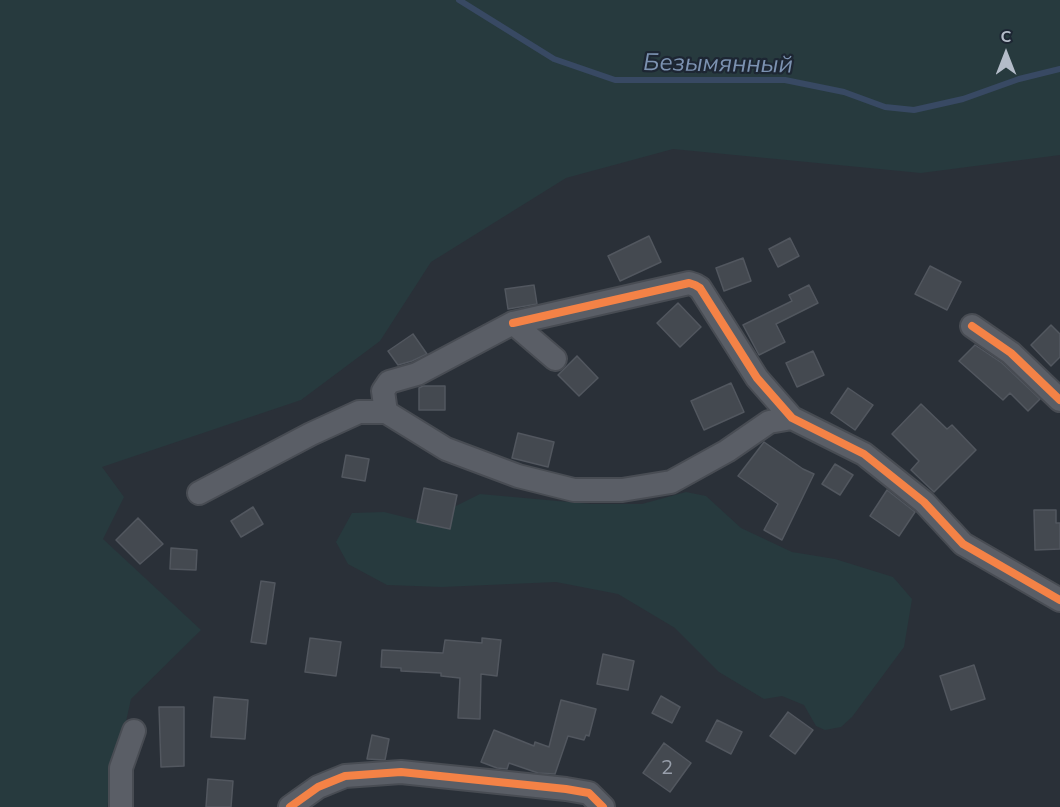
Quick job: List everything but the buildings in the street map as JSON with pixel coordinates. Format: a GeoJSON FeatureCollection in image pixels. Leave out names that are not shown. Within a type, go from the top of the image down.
{"type":"FeatureCollection","features":[{"type":"Feature","properties":{"kind":"street"},"geometry":{"type":"LineString","coordinates":[[386,412],[383,391],[389,382],[417,374],[513,323],[689,283],[700,288],[757,378],[792,418],[864,454],[924,502],[963,544],[1060,600]]}},
{"type":"Feature","properties":{"kind":"street"},"geometry":{"type":"LineString","coordinates":[[513,323],[555,358]]}},
{"type":"Feature","properties":{"kind":"street"},"geometry":{"type":"LineString","coordinates":[[972,326],[1011,353],[1060,400]]}},
{"type":"Feature","properties":{"kind":"street"},"geometry":{"type":"LineString","coordinates":[[199,493],[311,434],[359,412],[386,412],[446,449],[518,476],[574,490],[622,490],[671,482],[727,451],[769,422],[792,418]]}},
{"type":"Feature","properties":{"kind":"street"},"geometry":{"type":"LineString","coordinates":[[121,807],[121,768],[134,731]]}},
{"type":"Feature","properties":{"kind":"street"},"geometry":{"type":"LineString","coordinates":[[290,807],[318,787],[345,776],[402,772],[590,793],[603,807]]}},
{"type":"Feature","properties":{"kind":"green space"},"geometry":{"type":"Polygon","coordinates":[[[0,0],[1060,0],[1060,155],[921,173],[673,149],[566,178],[431,262],[380,341],[301,400],[102,467],[124,497],[103,539],[201,630],[131,699],[107,807],[0,807],[0,0]]]}},
{"type":"Feature","properties":{"kind":"green space"},"geometry":{"type":"Polygon","coordinates":[[[686,492],[706,496],[741,528],[792,552],[835,559],[893,577],[912,599],[904,647],[852,717],[841,727],[825,730],[816,726],[804,705],[782,696],[764,699],[719,672],[675,628],[618,594],[556,582],[442,587],[387,585],[348,564],[336,542],[352,513],[384,512],[420,521],[480,494],[591,504],[642,504],[686,492]]]}},
{"type":"Feature","properties":{"kind":"waterway","name":"Безымянный"},"geometry":{"type":"LineString","coordinates":[[459,0],[554,59],[615,80],[785,80],[844,92],[885,107],[914,110],[963,99],[1019,79],[1060,69]]}},
{"type":"Feature","properties":{"kind":"cycle path"},"geometry":{"type":"LineString","coordinates":[[513,323],[689,283],[695,285],[700,288],[757,378],[792,418],[864,454],[924,502],[963,544],[1060,600]]}},
{"type":"Feature","properties":{"kind":"cycle path"},"geometry":{"type":"LineString","coordinates":[[972,326],[1011,353],[1060,400]]}},
{"type":"Feature","properties":{"kind":"cycle path"},"geometry":{"type":"LineString","coordinates":[[290,807],[318,787],[345,776],[401,772],[566,789],[589,793],[603,807]]}}]}
